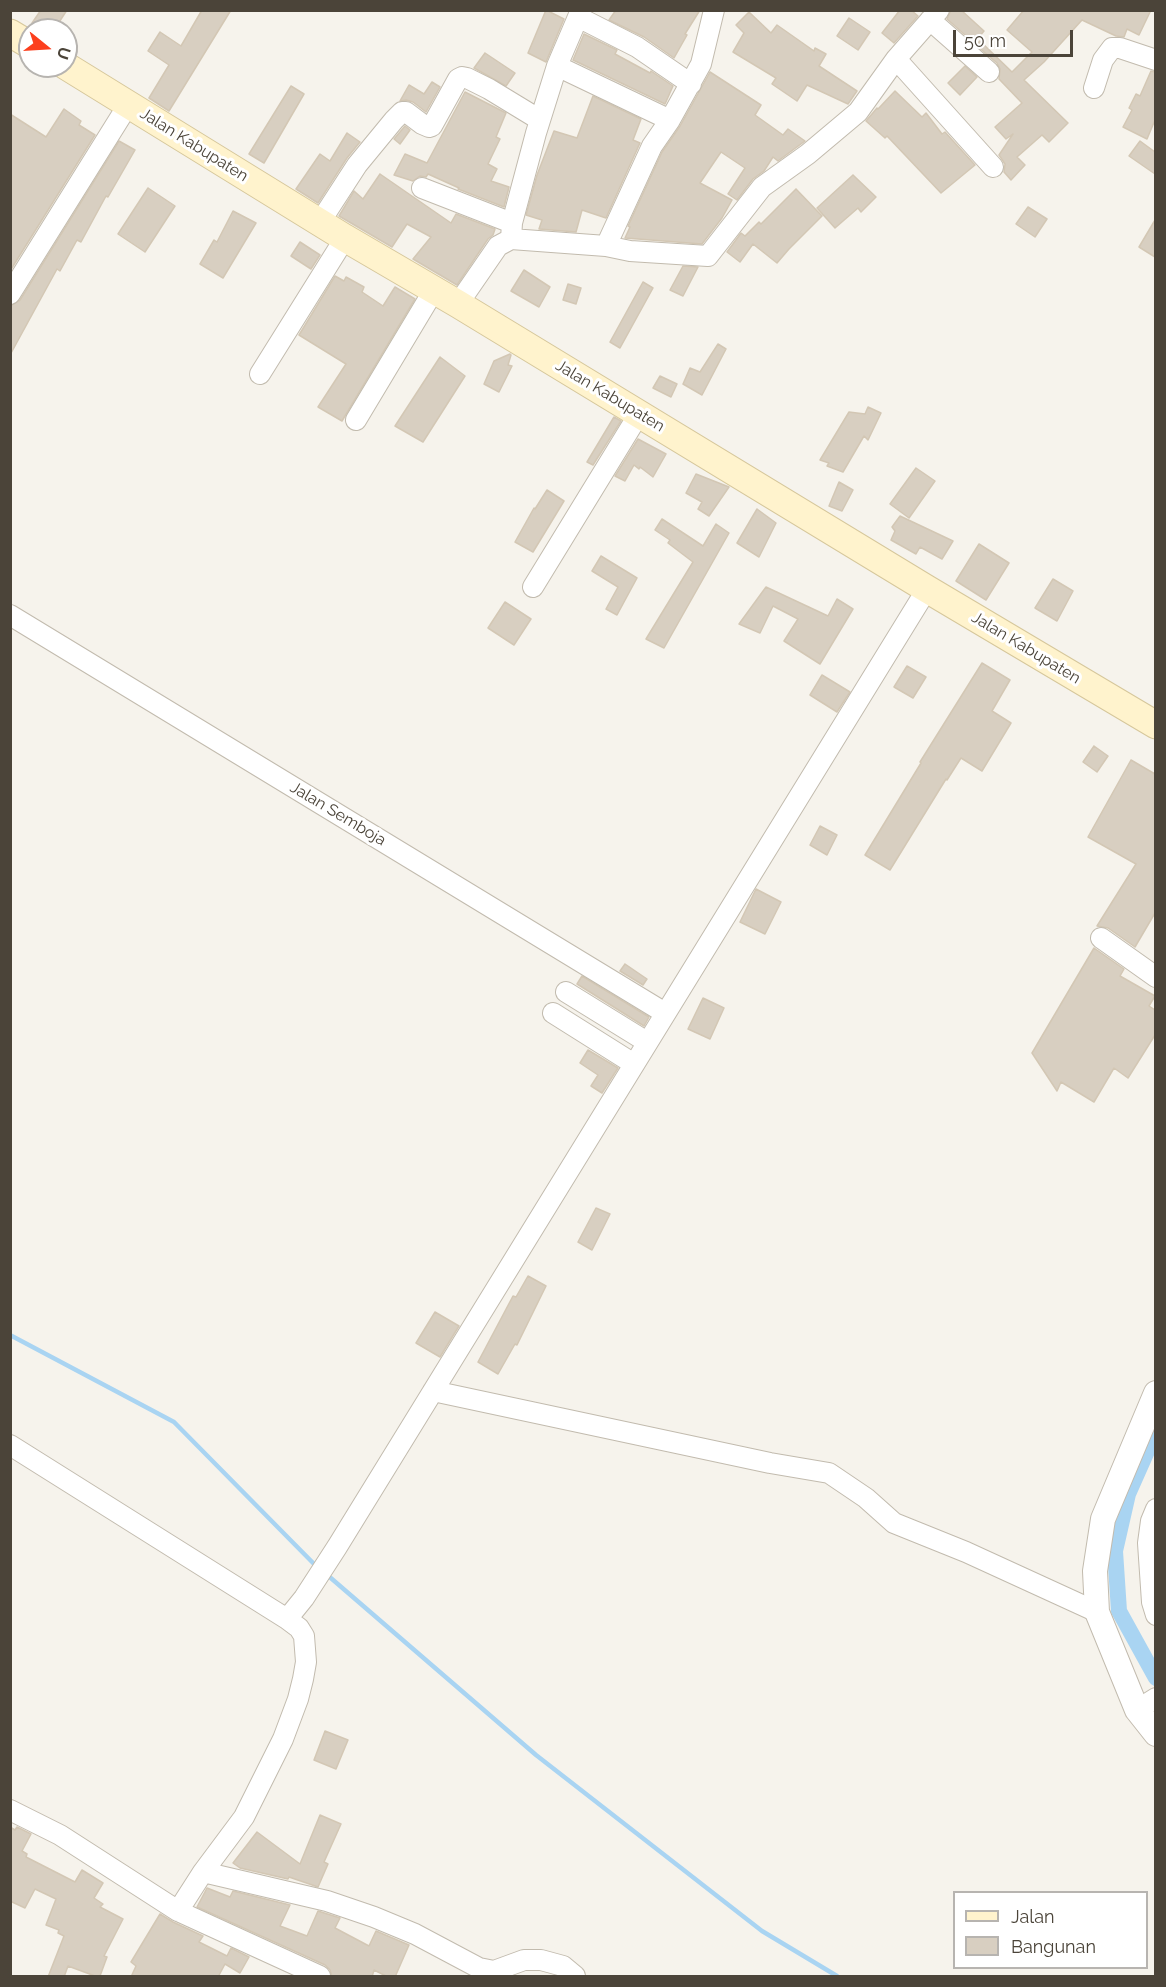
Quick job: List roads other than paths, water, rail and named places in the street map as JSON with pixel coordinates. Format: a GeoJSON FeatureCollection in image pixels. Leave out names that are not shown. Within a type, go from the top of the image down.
{"type":"FeatureCollection","features":[{"type":"Feature","properties":{"kind":"main road","name":"Jalan Kabupaten"},"geometry":{"type":"LineString","coordinates":[[78,74],[345,238],[1155,725]]}},
{"type":"Feature","properties":{"kind":"street"},"geometry":{"type":"LineString","coordinates":[[606,246],[652,146],[670,120],[701,64],[714,10]]}},
{"type":"Feature","properties":{"kind":"street"},"geometry":{"type":"LineString","coordinates":[[458,304],[511,231],[540,120],[557,66],[580,14],[637,47],[691,84]]}},
{"type":"Feature","properties":{"kind":"street"},"geometry":{"type":"LineString","coordinates":[[422,188],[511,231],[630,251],[708,256],[762,187],[808,154],[858,112],[896,60],[935,15],[989,72]]}},
{"type":"Feature","properties":{"kind":"street"},"geometry":{"type":"LineString","coordinates":[[1094,88],[1103,60],[1112,48],[1120,48],[1155,60]]}},
{"type":"Feature","properties":{"kind":"street"},"geometry":{"type":"LineString","coordinates":[[896,60],[993,168]]}},
{"type":"Feature","properties":{"kind":"street"},"geometry":{"type":"LineString","coordinates":[[557,66],[670,120]]}},
{"type":"Feature","properties":{"kind":"street"},"geometry":{"type":"LineString","coordinates":[[320,222],[364,156],[394,120],[402,112],[406,112],[422,124],[432,126],[458,79],[462,77],[489,89],[540,120]]}},
{"type":"Feature","properties":{"kind":"street"},"geometry":{"type":"LineString","coordinates":[[10,294],[128,105]]}},
{"type":"Feature","properties":{"kind":"street"},"geometry":{"type":"LineString","coordinates":[[260,374],[345,238]]}},
{"type":"Feature","properties":{"kind":"street"},"geometry":{"type":"LineString","coordinates":[[356,420],[434,290]]}},
{"type":"Feature","properties":{"kind":"street"},"geometry":{"type":"LineString","coordinates":[[533,587],[639,414]]}},
{"type":"Feature","properties":{"kind":"street"},"geometry":{"type":"LineString","coordinates":[[287,1619],[304,1598],[337,1547],[927,589]]}},
{"type":"Feature","properties":{"kind":"street","name":"Jalan Semboja"},"geometry":{"type":"LineString","coordinates":[[10,615],[665,1013]]}},
{"type":"Feature","properties":{"kind":"street"},"geometry":{"type":"LineString","coordinates":[[1101,938],[1155,977]]}},
{"type":"Feature","properties":{"kind":"street"},"geometry":{"type":"LineString","coordinates":[[566,992],[647,1042]]}},
{"type":"Feature","properties":{"kind":"street"},"geometry":{"type":"LineString","coordinates":[[553,1013],[634,1064]]}},
{"type":"Feature","properties":{"kind":"street"},"geometry":{"type":"LineString","coordinates":[[433,1391],[829,1473],[866,1498],[894,1522],[1097,1612]]}},
{"type":"Feature","properties":{"kind":"street"},"geometry":{"type":"LineString","coordinates":[[1155,1393],[1103,1519],[1095,1570],[1097,1612],[1147,1703],[1155,1734]]}},
{"type":"Feature","properties":{"kind":"street"},"geometry":{"type":"LineString","coordinates":[[10,1445],[287,1619],[299,1628],[305,1642],[306,1662],[298,1699],[283,1739],[243,1817],[178,1911]]}},
{"type":"Feature","properties":{"kind":"street"},"geometry":{"type":"LineString","coordinates":[[1155,1509],[1148,1543],[1155,1615]]}},
{"type":"Feature","properties":{"kind":"street"},"geometry":{"type":"LineString","coordinates":[[10,1810],[60,1834],[178,1911],[320,1977]]}},
{"type":"Feature","properties":{"kind":"street"},"geometry":{"type":"LineString","coordinates":[[203,1872],[327,1900],[415,1934],[479,1968],[494,1971],[524,1960],[541,1960],[563,1966],[575,1977]]}},
{"type":"Feature","properties":{"kind":"waterway"},"geometry":{"type":"LineString","coordinates":[[10,1335],[174,1422],[318,1568]]}},
{"type":"Feature","properties":{"kind":"waterway"},"geometry":{"type":"LineString","coordinates":[[1156,1431],[1128,1494],[1115,1551],[1119,1611],[1156,1678]]}},
{"type":"Feature","properties":{"kind":"waterway"},"geometry":{"type":"LineString","coordinates":[[325,1573],[536,1755],[762,1931],[837,1976]]}}]}
